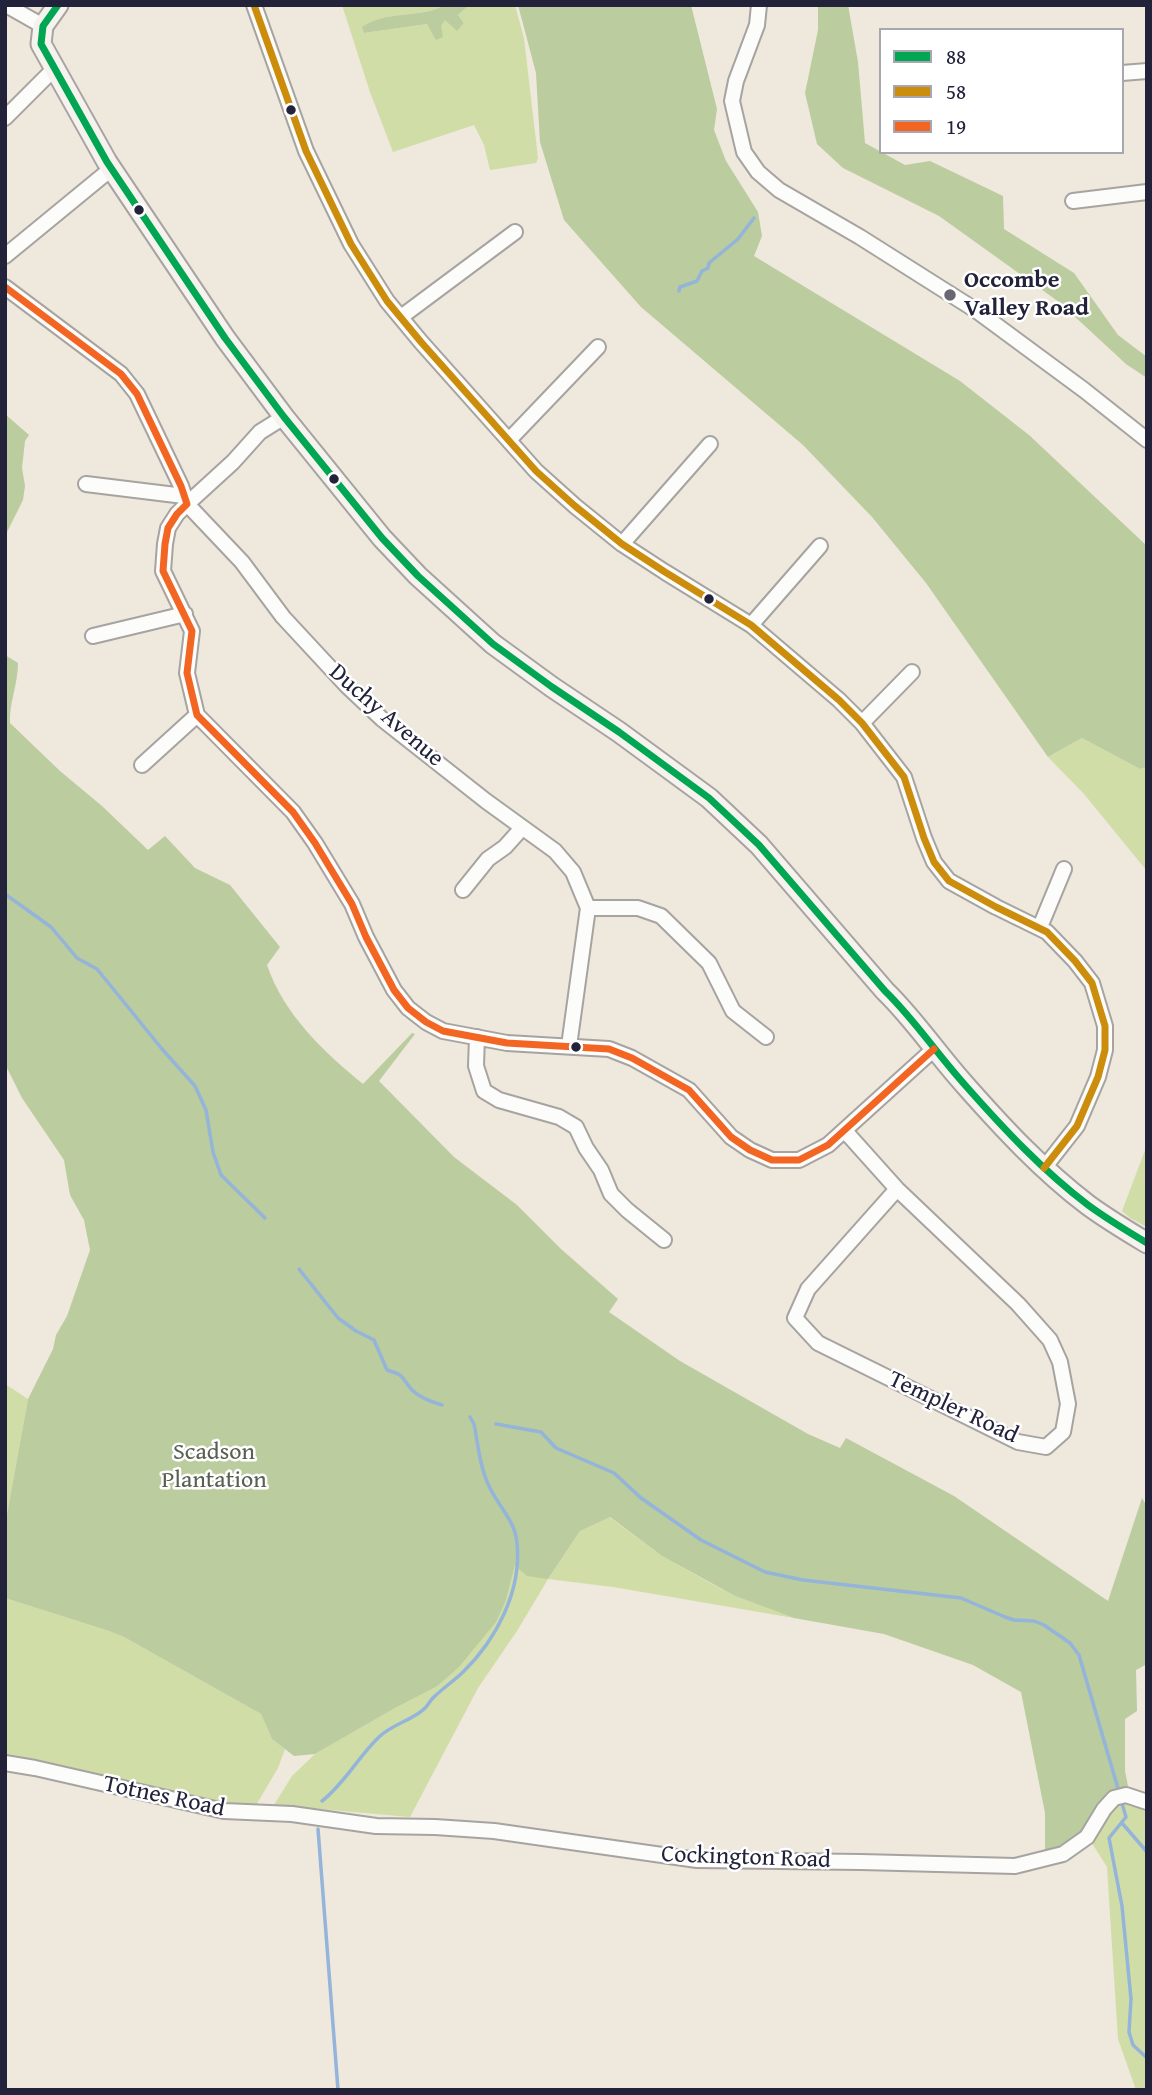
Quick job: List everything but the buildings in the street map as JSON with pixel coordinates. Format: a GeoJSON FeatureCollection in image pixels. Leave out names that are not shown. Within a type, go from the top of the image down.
{"type":"FeatureCollection","features":[{"type":"Feature","properties":{"kind":"street"},"geometry":{"type":"LineString","coordinates":[[6,5],[43,26]]}},
{"type":"Feature","properties":{"kind":"street"},"geometry":{"type":"LineString","coordinates":[[58,5],[43,26],[41,44],[111,169],[225,338],[284,417],[382,538],[441,598],[493,644],[709,798],[759,845],[1016,1141],[1087,1204],[1147,1243]]}},
{"type":"Feature","properties":{"kind":"street"},"geometry":{"type":"LineString","coordinates":[[254,5],[306,151],[351,244],[387,301],[421,342],[536,471],[622,544],[751,625],[862,723],[904,777],[934,862],[949,881],[1040,927],[1058,941],[1092,983],[1105,1026],[1105,1050],[1098,1077],[1076,1126],[1044,1168]]}},
{"type":"Feature","properties":{"kind":"street"},"geometry":{"type":"LineString","coordinates":[[759,5],[757,25],[736,81],[732,101],[744,152],[758,172],[779,190],[860,237],[977,311],[1147,440]]}},
{"type":"Feature","properties":{"kind":"street"},"geometry":{"type":"LineString","coordinates":[[5,118],[54,69]]}},
{"type":"Feature","properties":{"kind":"street"},"geometry":{"type":"LineString","coordinates":[[1124,73],[1147,71]]}},
{"type":"Feature","properties":{"kind":"street"},"geometry":{"type":"LineString","coordinates":[[5,256],[111,169]]}},
{"type":"Feature","properties":{"kind":"street"},"geometry":{"type":"LineString","coordinates":[[1073,201],[1147,192]]}},
{"type":"Feature","properties":{"kind":"street"},"geometry":{"type":"LineString","coordinates":[[401,317],[515,232]]}},
{"type":"Feature","properties":{"kind":"street"},"geometry":{"type":"LineString","coordinates":[[5,287],[121,374],[137,394],[186,500]]}},
{"type":"Feature","properties":{"kind":"street"},"geometry":{"type":"LineString","coordinates":[[509,440],[598,347]]}},
{"type":"Feature","properties":{"kind":"street"},"geometry":{"type":"LineString","coordinates":[[284,417],[260,432],[233,462],[186,500],[169,528],[163,571],[192,631],[187,673],[197,715],[293,812],[352,904],[394,990],[408,1008],[443,1031],[508,1043],[609,1049],[632,1058],[689,1090],[731,1137],[772,1160],[799,1160],[828,1145],[934,1049]]}},
{"type":"Feature","properties":{"kind":"street"},"geometry":{"type":"LineString","coordinates":[[622,544],[710,444]]}},
{"type":"Feature","properties":{"kind":"street"},"geometry":{"type":"LineString","coordinates":[[86,484],[186,500]]}},
{"type":"Feature","properties":{"kind":"street","name":"Duchy Avenue"},"geometry":{"type":"LineString","coordinates":[[186,500],[242,562],[282,617],[346,686],[382,719],[555,851],[572,872],[588,908]]}},
{"type":"Feature","properties":{"kind":"street"},"geometry":{"type":"LineString","coordinates":[[751,625],[820,546]]}},
{"type":"Feature","properties":{"kind":"street"},"geometry":{"type":"LineString","coordinates":[[93,636],[185,614]]}},
{"type":"Feature","properties":{"kind":"street"},"geometry":{"type":"LineString","coordinates":[[862,723],[912,672]]}},
{"type":"Feature","properties":{"kind":"street"},"geometry":{"type":"LineString","coordinates":[[142,765],[197,715]]}},
{"type":"Feature","properties":{"kind":"street"},"geometry":{"type":"LineString","coordinates":[[463,890],[488,859],[505,847],[522,828]]}},
{"type":"Feature","properties":{"kind":"street"},"geometry":{"type":"LineString","coordinates":[[1040,927],[1064,869]]}},
{"type":"Feature","properties":{"kind":"street"},"geometry":{"type":"LineString","coordinates":[[569,1046],[588,908],[638,908],[661,916],[709,963],[733,1011],[766,1037]]}},
{"type":"Feature","properties":{"kind":"street"},"geometry":{"type":"LineString","coordinates":[[477,1037],[476,1066],[484,1091],[499,1100],[559,1117],[576,1127],[601,1170],[611,1194],[664,1240]]}},
{"type":"Feature","properties":{"kind":"street","name":"Templer Road"},"geometry":{"type":"LineString","coordinates":[[845,1131],[897,1189],[1018,1304],[1050,1340],[1060,1362],[1068,1404],[1063,1433],[1046,1447],[1018,1442],[818,1343],[795,1318],[808,1289],[897,1189]]}},
{"type":"Feature","properties":{"kind":"street","name":"Totnes Road"},"geometry":{"type":"LineString","coordinates":[[5,1763],[224,1811],[292,1814],[325,1819]]}},
{"type":"Feature","properties":{"kind":"street","name":"Cockington Road"},"geometry":{"type":"LineString","coordinates":[[325,1819],[376,1826],[494,1831],[697,1860],[1015,1866],[1063,1854],[1087,1837],[1114,1798],[1126,1795],[1147,1802]]}},
{"type":"Feature","properties":{"kind":"green space"},"geometry":{"type":"Polygon","coordinates":[[[342,5],[446,5],[427,12],[377,20],[363,27],[364,33],[427,24],[430,29],[441,26],[445,19],[457,30],[464,23],[458,15],[469,5],[515,5],[524,38],[538,158],[536,163],[490,170],[484,145],[474,125],[393,152],[342,5]]]}},
{"type":"Feature","properties":{"kind":"green space"},"geometry":{"type":"Polygon","coordinates":[[[446,5],[469,5],[458,15],[464,23],[457,31],[445,20],[441,26],[443,37],[436,40],[427,24],[364,33],[362,27],[384,18],[427,12],[446,5]]]}},
{"type":"Feature","properties":{"kind":"green space"},"geometry":{"type":"Polygon","coordinates":[[[518,5],[691,5],[717,109],[714,130],[726,161],[758,212],[762,236],[754,256],[960,381],[1029,435],[1147,546],[1147,767],[1140,769],[1082,738],[1048,757],[926,583],[872,517],[803,445],[641,307],[564,220],[540,142],[536,73],[518,5]]]}},
{"type":"Feature","properties":{"kind":"green space"},"geometry":{"type":"Polygon","coordinates":[[[818,5],[848,5],[858,62],[865,143],[879,151],[879,154],[885,154],[905,165],[930,161],[1003,196],[1004,229],[1074,273],[1118,335],[1147,357],[1147,378],[1126,364],[1059,302],[939,216],[843,168],[817,144],[805,93],[818,30],[818,5]]]}},
{"type":"Feature","properties":{"kind":"green space"},"geometry":{"type":"Polygon","coordinates":[[[5,414],[29,435],[25,441],[22,468],[25,486],[23,500],[5,536],[5,414]]]}},
{"type":"Feature","properties":{"kind":"green space","name":"Scadson Plantation"},"geometry":{"type":"Polygon","coordinates":[[[5,655],[18,663],[10,723],[148,850],[165,836],[195,868],[230,885],[280,947],[267,965],[284,1000],[307,1031],[334,1059],[363,1084],[412,1033],[415,1034],[379,1081],[454,1157],[517,1205],[561,1249],[618,1299],[609,1312],[680,1361],[808,1434],[840,1448],[846,1438],[954,1496],[1108,1601],[1142,1498],[1147,1506],[1147,1664],[1136,1670],[1137,1711],[1125,1719],[1125,1771],[1128,1786],[1111,1795],[1085,1834],[1064,1848],[1045,1854],[1045,1813],[1021,1692],[973,1665],[884,1634],[794,1618],[735,1596],[662,1556],[610,1517],[580,1531],[548,1579],[527,1576],[515,1565],[506,1600],[496,1622],[459,1667],[436,1687],[315,1754],[294,1756],[272,1739],[261,1714],[124,1637],[5,1598],[5,1525],[28,1399],[67,1316],[90,1250],[84,1220],[70,1195],[64,1160],[22,1098],[5,1064],[5,655]]]}},
{"type":"Feature","properties":{"kind":"green space"},"geometry":{"type":"Polygon","coordinates":[[[1082,738],[1140,769],[1147,767],[1147,871],[1084,794],[1048,757],[1082,738]]]}},
{"type":"Feature","properties":{"kind":"green space"},"geometry":{"type":"Polygon","coordinates":[[[1147,1145],[1147,1227],[1122,1211],[1147,1145]]]}},
{"type":"Feature","properties":{"kind":"green space"},"geometry":{"type":"Polygon","coordinates":[[[5,1384],[28,1399],[5,1525],[5,1384]]]}},
{"type":"Feature","properties":{"kind":"green space"},"geometry":{"type":"Polygon","coordinates":[[[609,1517],[662,1556],[712,1584],[735,1596],[794,1618],[613,1587],[548,1579],[580,1531],[609,1517]]]}},
{"type":"Feature","properties":{"kind":"green space"},"geometry":{"type":"Polygon","coordinates":[[[515,1564],[548,1579],[478,1688],[410,1817],[274,1805],[292,1776],[315,1754],[436,1687],[506,1600],[515,1564]]]}},
{"type":"Feature","properties":{"kind":"green space"},"geometry":{"type":"Polygon","coordinates":[[[5,1598],[124,1637],[261,1714],[272,1739],[285,1749],[278,1768],[255,1807],[238,1807],[5,1758],[5,1598]]]}},
{"type":"Feature","properties":{"kind":"green space"},"geometry":{"type":"Polygon","coordinates":[[[1130,1802],[1147,1809],[1147,2090],[1136,2090],[1118,2039],[1107,1867],[1090,1840],[1117,1803],[1130,1802]]]}},
{"type":"Feature","properties":{"kind":"waterway"},"geometry":{"type":"LineString","coordinates":[[679,291],[680,287],[697,281],[709,263],[738,239],[754,218]]}},
{"type":"Feature","properties":{"kind":"waterway"},"geometry":{"type":"LineString","coordinates":[[5,894],[51,927],[77,958],[97,969],[195,1086],[206,1110],[213,1152],[221,1175],[265,1218]]}},
{"type":"Feature","properties":{"kind":"waterway"},"geometry":{"type":"LineString","coordinates":[[299,1269],[338,1318],[374,1340],[387,1370],[400,1375],[419,1395],[442,1405]]}},
{"type":"Feature","properties":{"kind":"waterway"},"geometry":{"type":"LineString","coordinates":[[322,1801],[379,1737],[419,1713],[475,1659],[496,1630],[511,1596],[517,1561],[516,1535],[486,1479],[474,1424],[470,1417]]}},
{"type":"Feature","properties":{"kind":"waterway"},"geometry":{"type":"LineString","coordinates":[[496,1424],[541,1432],[556,1448],[614,1473],[641,1498],[701,1540],[765,1572],[803,1580],[961,1598],[1014,1620],[1034,1621],[1044,1625],[1070,1643],[1079,1655],[1119,1792]]}},
{"type":"Feature","properties":{"kind":"waterway"},"geometry":{"type":"LineString","coordinates":[[1121,1800],[1126,1817],[1109,1838],[1122,1906],[1131,1999],[1129,2032],[1133,2045],[1147,2058]]}},
{"type":"Feature","properties":{"kind":"waterway"},"geometry":{"type":"LineString","coordinates":[[1122,1823],[1147,1852]]}},
{"type":"Feature","properties":{"kind":"waterway"},"geometry":{"type":"LineString","coordinates":[[318,1829],[338,2090]]}},
{"type":"Feature","properties":{"kind":"transit line","name":"88"},"geometry":{"type":"LineString","coordinates":[[58,5],[43,26],[41,44],[107,162],[225,338],[284,417],[382,538],[418,576],[493,644],[709,798],[759,845],[906,1013],[965,1085],[1023,1148],[1088,1205],[1147,1243]]}},
{"type":"Feature","properties":{"kind":"transit line","name":"58"},"geometry":{"type":"LineString","coordinates":[[254,5],[306,151],[351,244],[387,301],[421,342],[536,471],[575,506],[622,544],[751,625],[839,700],[862,723],[904,777],[934,862],[949,881],[1047,932],[1092,983],[1105,1026],[1105,1050],[1098,1077],[1077,1126],[1044,1168]]}},
{"type":"Feature","properties":{"kind":"transit line","name":"19"},"geometry":{"type":"LineString","coordinates":[[5,287],[121,374],[137,394],[187,504],[168,528],[163,571],[192,631],[187,673],[197,715],[293,812],[352,904],[394,990],[408,1008],[443,1031],[507,1043],[609,1049],[632,1058],[689,1090],[731,1137],[772,1160],[799,1160],[828,1145],[934,1049]]}},
{"type":"Feature","properties":{"kind":"place","name":"Occombe Valley Road"},"geometry":{"type":"Point","coordinates":[950,295]}}]}
